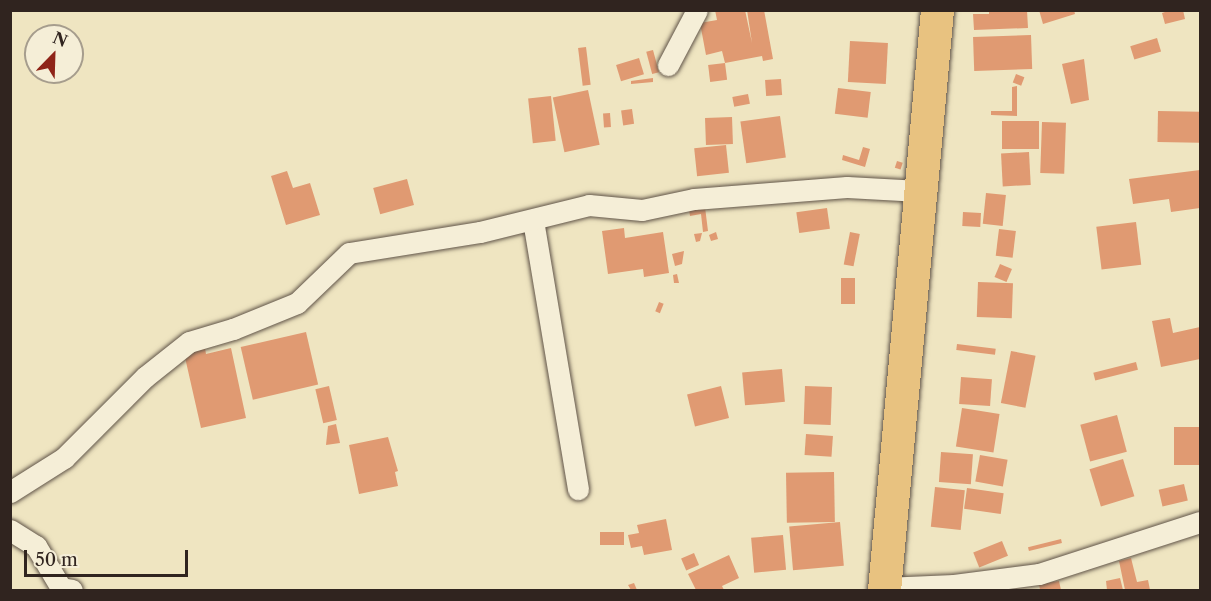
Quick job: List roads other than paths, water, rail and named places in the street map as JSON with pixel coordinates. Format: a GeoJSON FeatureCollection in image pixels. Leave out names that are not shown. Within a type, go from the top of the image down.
{"type":"FeatureCollection","features":[{"type":"Feature","properties":{"kind":"highway"},"geometry":{"type":"LineString","coordinates":[[884,589],[937,10]]}},
{"type":"Feature","properties":{"kind":"street"},"geometry":{"type":"LineString","coordinates":[[668,65],[697,10]]}},
{"type":"Feature","properties":{"kind":"street"},"geometry":{"type":"LineString","coordinates":[[10,492],[64,458],[145,377],[189,342],[233,329],[297,303],[349,253],[533,220],[589,205],[642,210],[694,199],[847,187],[920,190]]}},
{"type":"Feature","properties":{"kind":"street"},"geometry":{"type":"LineString","coordinates":[[533,220],[578,489]]}},
{"type":"Feature","properties":{"kind":"street"},"geometry":{"type":"LineString","coordinates":[[884,589],[954,585],[1039,574],[1200,522]]}},
{"type":"Feature","properties":{"kind":"street"},"geometry":{"type":"LineString","coordinates":[[10,530],[36,546],[61,588],[72,591]]}}]}
